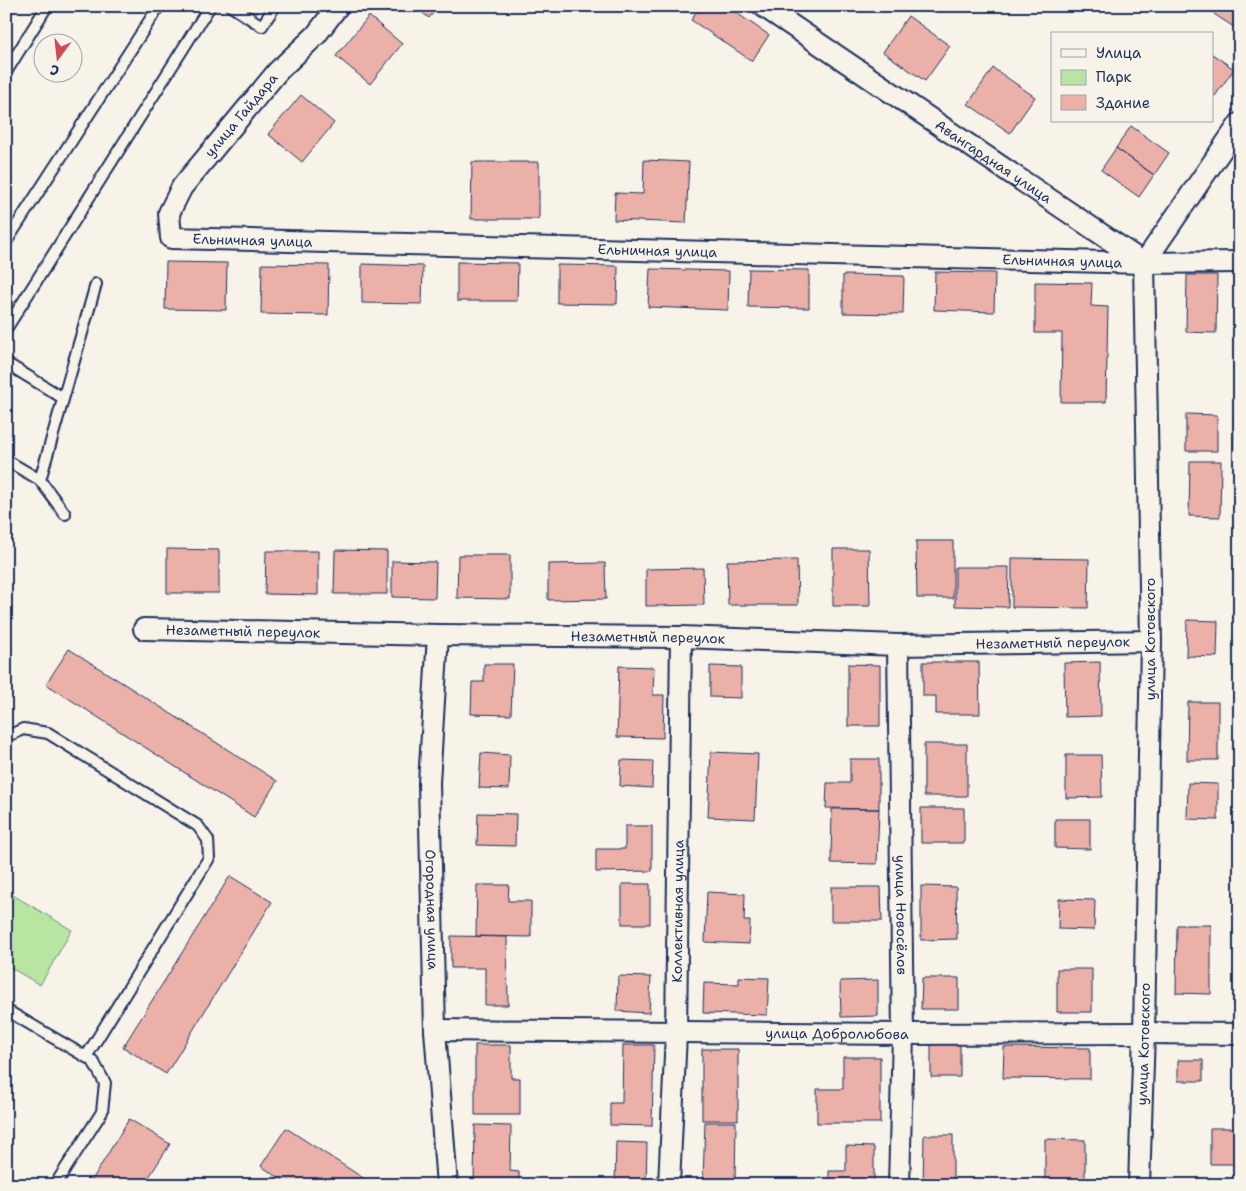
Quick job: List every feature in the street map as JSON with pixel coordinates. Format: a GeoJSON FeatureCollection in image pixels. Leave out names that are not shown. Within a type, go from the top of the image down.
{"type":"FeatureCollection","features":[{"type":"Feature","properties":{"kind":"street","name":"улица Гайдара"},"geometry":{"type":"LineString","coordinates":[[171,238],[169,214],[182,187],[278,71],[316,35],[338,6]]}},
{"type":"Feature","properties":{"kind":"street","name":"Авангардная улица"},"geometry":{"type":"LineString","coordinates":[[763,6],[1144,263]]}},
{"type":"Feature","properties":{"kind":"street"},"geometry":{"type":"LineString","coordinates":[[1144,263],[1240,123]]}},
{"type":"Feature","properties":{"kind":"street","name":"Ельничная улица"},"geometry":{"type":"LineString","coordinates":[[171,238],[1144,263]]}},
{"type":"Feature","properties":{"kind":"street"},"geometry":{"type":"LineString","coordinates":[[1144,263],[1240,262]]}},
{"type":"Feature","properties":{"kind":"street","name":"улица Котовского"},"geometry":{"type":"LineString","coordinates":[[1139,1185],[1144,1033],[1151,641],[1144,263]]}},
{"type":"Feature","properties":{"kind":"street","name":"Незаметный переулок"},"geometry":{"type":"LineString","coordinates":[[144,629],[438,635],[680,637],[898,645],[1151,641]]}},
{"type":"Feature","properties":{"kind":"street","name":"Огородная улица"},"geometry":{"type":"LineString","coordinates":[[438,635],[429,783],[435,1030],[446,1185]]}},
{"type":"Feature","properties":{"kind":"street","name":"Коллективная улица"},"geometry":{"type":"LineString","coordinates":[[668,1185],[676,1033],[680,637]]}},
{"type":"Feature","properties":{"kind":"street","name":"улица Новосёлов"},"geometry":{"type":"LineString","coordinates":[[898,645],[903,1034],[899,1185]]}},
{"type":"Feature","properties":{"kind":"street","name":"улица Добролюбова"},"geometry":{"type":"LineString","coordinates":[[435,1030],[676,1033],[1240,1034]]}},
{"type":"Feature","properties":{"kind":"lane"},"geometry":{"type":"LineString","coordinates":[[6,72],[47,6]]}},
{"type":"Feature","properties":{"kind":"lane"},"geometry":{"type":"LineString","coordinates":[[6,242],[159,6]]}},
{"type":"Feature","properties":{"kind":"lane"},"geometry":{"type":"LineString","coordinates":[[6,330],[210,6]]}},
{"type":"Feature","properties":{"kind":"lane"},"geometry":{"type":"LineString","coordinates":[[231,6],[262,26],[275,6]]}},
{"type":"Feature","properties":{"kind":"lane"},"geometry":{"type":"LineString","coordinates":[[40,480],[96,284]]}},
{"type":"Feature","properties":{"kind":"lane"},"geometry":{"type":"LineString","coordinates":[[6,363],[63,398]]}},
{"type":"Feature","properties":{"kind":"lane"},"geometry":{"type":"LineString","coordinates":[[6,460],[40,480],[65,514]]}},
{"type":"Feature","properties":{"kind":"lane"},"geometry":{"type":"LineString","coordinates":[[6,738],[23,729],[48,733],[198,826],[208,840],[209,858],[86,1057]]}},
{"type":"Feature","properties":{"kind":"lane"},"geometry":{"type":"LineString","coordinates":[[6,1010],[93,1061],[105,1083],[102,1112],[55,1185]]}},
{"type":"Feature","properties":{"kind":"green space"},"geometry":{"type":"Polygon","coordinates":[[[6,891],[72,930],[40,985],[6,965],[6,891]]]}},
{"type":"Feature","properties":{"kind":"building"},"geometry":{"type":"Polygon","coordinates":[[[414,6],[439,6],[429,18],[414,6]]]}},
{"type":"Feature","properties":{"kind":"building"},"geometry":{"type":"Polygon","coordinates":[[[700,6],[726,6],[769,35],[752,61],[691,20],[700,6]]]}},
{"type":"Feature","properties":{"kind":"building"},"geometry":{"type":"Polygon","coordinates":[[[1219,6],[1240,6],[1240,31],[1214,14],[1219,6]]]}},
{"type":"Feature","properties":{"kind":"building"},"geometry":{"type":"Polygon","coordinates":[[[369,16],[402,44],[370,84],[336,56],[369,16]]]}},
{"type":"Feature","properties":{"kind":"building"},"geometry":{"type":"Polygon","coordinates":[[[908,16],[950,46],[925,81],[883,52],[908,16]]]}},
{"type":"Feature","properties":{"kind":"building"},"geometry":{"type":"Polygon","coordinates":[[[1214,55],[1234,69],[1214,95],[1214,55]]]}},
{"type":"Feature","properties":{"kind":"building"},"geometry":{"type":"Polygon","coordinates":[[[993,68],[1035,97],[1010,133],[968,104],[993,68]]]}},
{"type":"Feature","properties":{"kind":"building"},"geometry":{"type":"Polygon","coordinates":[[[301,95],[334,123],[302,162],[268,134],[301,95]]]}},
{"type":"Feature","properties":{"kind":"building"},"geometry":{"type":"Polygon","coordinates":[[[1131,126],[1169,153],[1154,175],[1116,148],[1131,126]]]}},
{"type":"Feature","properties":{"kind":"building"},"geometry":{"type":"Polygon","coordinates":[[[1116,148],[1154,175],[1139,197],[1101,170],[1116,148]]]}},
{"type":"Feature","properties":{"kind":"building"},"geometry":{"type":"Polygon","coordinates":[[[644,160],[689,162],[686,223],[614,220],[615,193],[643,194],[644,160]]]}},
{"type":"Feature","properties":{"kind":"building"},"geometry":{"type":"Polygon","coordinates":[[[472,162],[539,162],[539,219],[471,219],[472,162]]]}},
{"type":"Feature","properties":{"kind":"building"},"geometry":{"type":"Polygon","coordinates":[[[166,262],[227,263],[226,310],[165,309],[166,262]]]}},
{"type":"Feature","properties":{"kind":"building"},"geometry":{"type":"Polygon","coordinates":[[[457,262],[518,263],[517,301],[457,301],[457,262]]]}},
{"type":"Feature","properties":{"kind":"building"},"geometry":{"type":"Polygon","coordinates":[[[262,264],[329,265],[328,315],[261,314],[262,264]]]}},
{"type":"Feature","properties":{"kind":"building"},"geometry":{"type":"Polygon","coordinates":[[[362,264],[423,266],[422,304],[362,303],[362,264]]]}},
{"type":"Feature","properties":{"kind":"building"},"geometry":{"type":"Polygon","coordinates":[[[557,265],[618,266],[617,304],[557,303],[557,265]]]}},
{"type":"Feature","properties":{"kind":"building"},"geometry":{"type":"Polygon","coordinates":[[[650,269],[729,271],[728,310],[648,307],[650,269]]]}},
{"type":"Feature","properties":{"kind":"building"},"geometry":{"type":"Polygon","coordinates":[[[749,269],[809,270],[809,308],[748,307],[749,269]]]}},
{"type":"Feature","properties":{"kind":"building"},"geometry":{"type":"Polygon","coordinates":[[[935,272],[995,273],[994,312],[934,310],[935,272]]]}},
{"type":"Feature","properties":{"kind":"building"},"geometry":{"type":"Polygon","coordinates":[[[843,275],[904,276],[903,314],[843,313],[843,275]]]}},
{"type":"Feature","properties":{"kind":"building"},"geometry":{"type":"Polygon","coordinates":[[[1187,275],[1217,275],[1216,333],[1186,332],[1187,275]]]}},
{"type":"Feature","properties":{"kind":"building"},"geometry":{"type":"Polygon","coordinates":[[[1035,282],[1092,283],[1091,306],[1108,307],[1106,402],[1061,402],[1062,333],[1035,333],[1035,282]]]}},
{"type":"Feature","properties":{"kind":"building"},"geometry":{"type":"Polygon","coordinates":[[[1235,398],[1240,398],[1240,448],[1234,448],[1235,398]]]}},
{"type":"Feature","properties":{"kind":"building"},"geometry":{"type":"Polygon","coordinates":[[[1186,414],[1217,415],[1217,451],[1186,451],[1186,414]]]}},
{"type":"Feature","properties":{"kind":"building"},"geometry":{"type":"Polygon","coordinates":[[[1190,461],[1221,461],[1220,517],[1189,516],[1190,461]]]}},
{"type":"Feature","properties":{"kind":"building"},"geometry":{"type":"Polygon","coordinates":[[[916,541],[953,541],[953,598],[917,598],[916,541]]]}},
{"type":"Feature","properties":{"kind":"building"},"geometry":{"type":"Polygon","coordinates":[[[167,549],[219,550],[219,593],[167,593],[167,549]]]}},
{"type":"Feature","properties":{"kind":"building"},"geometry":{"type":"Polygon","coordinates":[[[833,549],[869,549],[870,606],[833,606],[833,549]]]}},
{"type":"Feature","properties":{"kind":"building"},"geometry":{"type":"Polygon","coordinates":[[[335,550],[387,551],[387,594],[334,594],[335,550]]]}},
{"type":"Feature","properties":{"kind":"building"},"geometry":{"type":"Polygon","coordinates":[[[266,551],[318,551],[318,595],[265,594],[266,551]]]}},
{"type":"Feature","properties":{"kind":"building"},"geometry":{"type":"Polygon","coordinates":[[[458,555],[510,555],[510,599],[457,598],[458,555]]]}},
{"type":"Feature","properties":{"kind":"building"},"geometry":{"type":"Polygon","coordinates":[[[1012,558],[1089,559],[1088,608],[1012,607],[1012,558]]]}},
{"type":"Feature","properties":{"kind":"building"},"geometry":{"type":"Polygon","coordinates":[[[797,560],[798,605],[728,605],[727,561],[797,560]]]}},
{"type":"Feature","properties":{"kind":"building"},"geometry":{"type":"Polygon","coordinates":[[[392,561],[436,562],[435,598],[392,597],[392,561]]]}},
{"type":"Feature","properties":{"kind":"building"},"geometry":{"type":"Polygon","coordinates":[[[605,563],[606,599],[548,600],[548,564],[605,563]]]}},
{"type":"Feature","properties":{"kind":"building"},"geometry":{"type":"Polygon","coordinates":[[[955,567],[1009,567],[1008,607],[955,606],[955,567]]]}},
{"type":"Feature","properties":{"kind":"building"},"geometry":{"type":"Polygon","coordinates":[[[703,568],[704,605],[646,606],[646,569],[703,568]]]}},
{"type":"Feature","properties":{"kind":"building"},"geometry":{"type":"Polygon","coordinates":[[[1187,620],[1218,621],[1217,657],[1186,656],[1187,620]]]}},
{"type":"Feature","properties":{"kind":"building"},"geometry":{"type":"Polygon","coordinates":[[[69,649],[277,781],[254,817],[46,684],[69,649]]]}},
{"type":"Feature","properties":{"kind":"building"},"geometry":{"type":"Polygon","coordinates":[[[923,662],[979,662],[980,714],[936,714],[936,696],[923,696],[923,662]]]}},
{"type":"Feature","properties":{"kind":"building"},"geometry":{"type":"Polygon","coordinates":[[[1100,662],[1101,716],[1065,717],[1064,663],[1100,662]]]}},
{"type":"Feature","properties":{"kind":"building"},"geometry":{"type":"Polygon","coordinates":[[[484,664],[513,664],[511,715],[471,714],[472,682],[484,682],[484,664]]]}},
{"type":"Feature","properties":{"kind":"building"},"geometry":{"type":"Polygon","coordinates":[[[848,664],[880,665],[880,726],[848,726],[848,664]]]}},
{"type":"Feature","properties":{"kind":"building"},"geometry":{"type":"Polygon","coordinates":[[[619,666],[654,667],[653,695],[664,695],[663,738],[617,737],[619,666]]]}},
{"type":"Feature","properties":{"kind":"building"},"geometry":{"type":"Polygon","coordinates":[[[710,666],[741,667],[741,698],[710,697],[710,666]]]}},
{"type":"Feature","properties":{"kind":"building"},"geometry":{"type":"Polygon","coordinates":[[[1188,702],[1218,702],[1218,760],[1187,760],[1188,702]]]}},
{"type":"Feature","properties":{"kind":"building"},"geometry":{"type":"Polygon","coordinates":[[[924,744],[967,744],[967,796],[924,796],[924,744]]]}},
{"type":"Feature","properties":{"kind":"building"},"geometry":{"type":"Polygon","coordinates":[[[711,752],[758,754],[755,819],[708,817],[711,752]]]}},
{"type":"Feature","properties":{"kind":"building"},"geometry":{"type":"Polygon","coordinates":[[[481,753],[510,755],[509,789],[479,788],[481,753]]]}},
{"type":"Feature","properties":{"kind":"building"},"geometry":{"type":"Polygon","coordinates":[[[1066,755],[1101,755],[1102,797],[1066,798],[1066,755]]]}},
{"type":"Feature","properties":{"kind":"building"},"geometry":{"type":"Polygon","coordinates":[[[850,759],[879,759],[879,809],[826,808],[827,783],[850,783],[850,759]]]}},
{"type":"Feature","properties":{"kind":"building"},"geometry":{"type":"Polygon","coordinates":[[[621,760],[653,761],[652,788],[620,786],[621,760]]]}},
{"type":"Feature","properties":{"kind":"building"},"geometry":{"type":"Polygon","coordinates":[[[1188,783],[1218,784],[1218,820],[1187,819],[1188,783]]]}},
{"type":"Feature","properties":{"kind":"building"},"geometry":{"type":"Polygon","coordinates":[[[921,808],[964,808],[964,843],[921,843],[921,808]]]}},
{"type":"Feature","properties":{"kind":"building"},"geometry":{"type":"Polygon","coordinates":[[[832,809],[879,809],[877,864],[831,863],[832,809]]]}},
{"type":"Feature","properties":{"kind":"building"},"geometry":{"type":"Polygon","coordinates":[[[478,813],[516,814],[515,846],[477,845],[478,813]]]}},
{"type":"Feature","properties":{"kind":"building"},"geometry":{"type":"Polygon","coordinates":[[[1055,819],[1090,819],[1090,849],[1055,848],[1055,819]]]}},
{"type":"Feature","properties":{"kind":"building"},"geometry":{"type":"Polygon","coordinates":[[[625,826],[652,826],[652,871],[596,872],[596,849],[625,849],[625,826]]]}},
{"type":"Feature","properties":{"kind":"building"},"geometry":{"type":"Polygon","coordinates":[[[230,876],[272,902],[166,1074],[123,1047],[230,876]]]}},
{"type":"Feature","properties":{"kind":"building"},"geometry":{"type":"Polygon","coordinates":[[[622,884],[650,884],[650,924],[622,924],[622,884]]]}},
{"type":"Feature","properties":{"kind":"building"},"geometry":{"type":"Polygon","coordinates":[[[477,885],[509,885],[508,901],[531,901],[531,937],[476,936],[477,885]]]}},
{"type":"Feature","properties":{"kind":"building"},"geometry":{"type":"Polygon","coordinates":[[[921,886],[956,887],[957,939],[921,940],[921,886]]]}},
{"type":"Feature","properties":{"kind":"building"},"geometry":{"type":"Polygon","coordinates":[[[831,887],[881,887],[882,921],[831,921],[831,887]]]}},
{"type":"Feature","properties":{"kind":"building"},"geometry":{"type":"Polygon","coordinates":[[[707,892],[745,894],[744,921],[750,921],[749,944],[705,942],[707,892]]]}},
{"type":"Feature","properties":{"kind":"building"},"geometry":{"type":"Polygon","coordinates":[[[1059,899],[1095,900],[1094,930],[1058,929],[1059,899]]]}},
{"type":"Feature","properties":{"kind":"building"},"geometry":{"type":"Polygon","coordinates":[[[1177,925],[1211,925],[1211,994],[1176,993],[1177,925]]]}},
{"type":"Feature","properties":{"kind":"building"},"geometry":{"type":"Polygon","coordinates":[[[451,936],[507,937],[508,1005],[485,1005],[485,968],[451,968],[451,936]]]}},
{"type":"Feature","properties":{"kind":"building"},"geometry":{"type":"Polygon","coordinates":[[[1057,969],[1092,969],[1092,1012],[1057,1012],[1057,969]]]}},
{"type":"Feature","properties":{"kind":"building"},"geometry":{"type":"Polygon","coordinates":[[[618,976],[651,977],[649,1013],[617,1011],[618,976]]]}},
{"type":"Feature","properties":{"kind":"building"},"geometry":{"type":"Polygon","coordinates":[[[739,977],[769,978],[767,1015],[703,1013],[704,983],[739,984],[739,977]]]}},
{"type":"Feature","properties":{"kind":"building"},"geometry":{"type":"Polygon","coordinates":[[[922,978],[959,978],[959,1009],[921,1009],[922,978]]]}},
{"type":"Feature","properties":{"kind":"building"},"geometry":{"type":"Polygon","coordinates":[[[878,980],[878,1016],[841,1017],[840,981],[878,980]]]}},
{"type":"Feature","properties":{"kind":"building"},"geometry":{"type":"Polygon","coordinates":[[[931,1042],[960,1042],[960,1077],[931,1077],[931,1042]]]}},
{"type":"Feature","properties":{"kind":"building"},"geometry":{"type":"Polygon","coordinates":[[[475,1045],[511,1045],[511,1078],[520,1078],[520,1115],[475,1115],[475,1045]]]}},
{"type":"Feature","properties":{"kind":"building"},"geometry":{"type":"Polygon","coordinates":[[[623,1045],[654,1045],[652,1126],[610,1125],[610,1103],[622,1103],[623,1045]]]}},
{"type":"Feature","properties":{"kind":"building"},"geometry":{"type":"Polygon","coordinates":[[[1004,1047],[1090,1048],[1090,1079],[1003,1078],[1004,1047]]]}},
{"type":"Feature","properties":{"kind":"building"},"geometry":{"type":"Polygon","coordinates":[[[702,1049],[738,1049],[738,1120],[702,1120],[702,1049]]]}},
{"type":"Feature","properties":{"kind":"building"},"geometry":{"type":"Polygon","coordinates":[[[843,1057],[880,1057],[880,1123],[817,1123],[817,1089],[843,1089],[843,1057]]]}},
{"type":"Feature","properties":{"kind":"building"},"geometry":{"type":"Polygon","coordinates":[[[1178,1060],[1203,1060],[1203,1081],[1178,1081],[1178,1060]]]}},
{"type":"Feature","properties":{"kind":"building"},"geometry":{"type":"Polygon","coordinates":[[[129,1119],[170,1144],[144,1185],[89,1185],[129,1119]]]}},
{"type":"Feature","properties":{"kind":"building"},"geometry":{"type":"Polygon","coordinates":[[[705,1122],[736,1122],[735,1180],[703,1180],[705,1122]]]}},
{"type":"Feature","properties":{"kind":"building"},"geometry":{"type":"Polygon","coordinates":[[[475,1125],[511,1126],[510,1171],[519,1172],[519,1185],[474,1185],[475,1125]]]}},
{"type":"Feature","properties":{"kind":"building"},"geometry":{"type":"Polygon","coordinates":[[[286,1128],[374,1185],[290,1185],[261,1166],[286,1128]]]}},
{"type":"Feature","properties":{"kind":"building"},"geometry":{"type":"Polygon","coordinates":[[[1210,1128],[1240,1128],[1240,1164],[1210,1164],[1210,1128]]]}},
{"type":"Feature","properties":{"kind":"building"},"geometry":{"type":"Polygon","coordinates":[[[924,1135],[953,1135],[953,1185],[923,1185],[924,1135]]]}},
{"type":"Feature","properties":{"kind":"building"},"geometry":{"type":"Polygon","coordinates":[[[1045,1139],[1085,1140],[1085,1185],[1045,1185],[1045,1139]]]}},
{"type":"Feature","properties":{"kind":"building"},"geometry":{"type":"Polygon","coordinates":[[[616,1142],[647,1143],[646,1185],[615,1185],[616,1142]]]}},
{"type":"Feature","properties":{"kind":"building"},"geometry":{"type":"Polygon","coordinates":[[[846,1146],[874,1147],[874,1185],[829,1185],[829,1171],[846,1171],[846,1146]]]}},
{"type":"Feature","properties":{"kind":"building"},"geometry":{"type":"Polygon","coordinates":[[[1224,1181],[1224,1185],[1178,1185],[1178,1182],[1224,1181]]]}}]}
